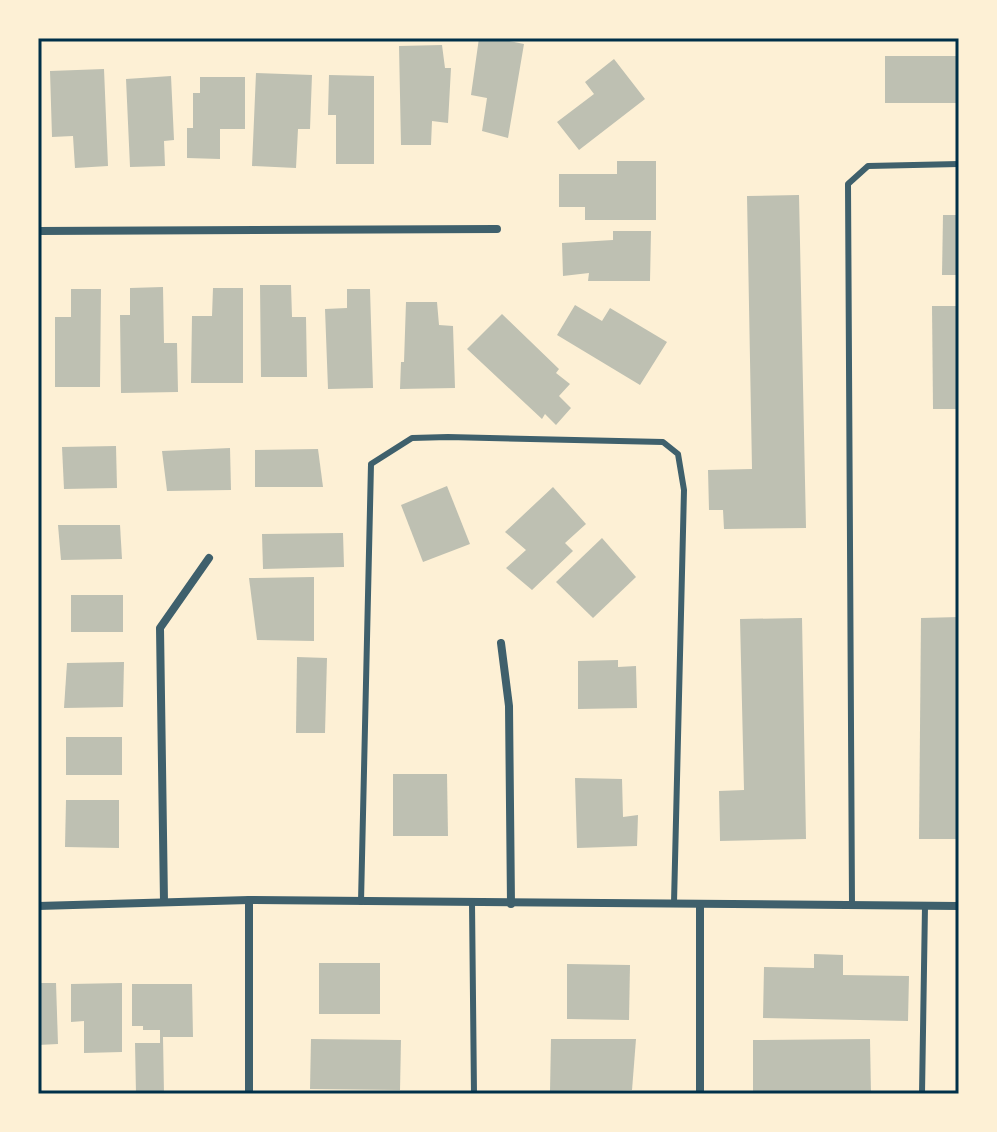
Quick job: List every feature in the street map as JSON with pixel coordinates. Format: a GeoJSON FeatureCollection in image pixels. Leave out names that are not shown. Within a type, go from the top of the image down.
{"type":"FeatureCollection","features":[{"type":"Feature","properties":{"kind":"street"},"geometry":{"type":"LineString","coordinates":[[38,231],[497,229]]}},
{"type":"Feature","properties":{"kind":"street"},"geometry":{"type":"LineString","coordinates":[[164,902],[160,628],[209,558]]}},
{"type":"Feature","properties":{"kind":"street"},"geometry":{"type":"LineString","coordinates":[[501,643],[509,706],[511,904]]}},
{"type":"Feature","properties":{"kind":"street"},"geometry":{"type":"LineString","coordinates":[[249,900],[249,1094]]}},
{"type":"Feature","properties":{"kind":"street"},"geometry":{"type":"LineString","coordinates":[[38,906],[249,900],[959,906]]}},
{"type":"Feature","properties":{"kind":"street"},"geometry":{"type":"LineString","coordinates":[[700,904],[700,1094]]}},
{"type":"Feature","properties":{"kind":"lane"},"geometry":{"type":"LineString","coordinates":[[852,905],[848,184],[868,166],[959,164]]}},
{"type":"Feature","properties":{"kind":"lane"},"geometry":{"type":"LineString","coordinates":[[361,902],[371,464],[412,438],[448,437],[663,442],[678,454],[684,490],[674,903]]}},
{"type":"Feature","properties":{"kind":"lane"},"geometry":{"type":"LineString","coordinates":[[472,903],[474,1094]]}},
{"type":"Feature","properties":{"kind":"lane"},"geometry":{"type":"LineString","coordinates":[[922,1094],[925,906]]}},
{"type":"Feature","properties":{"kind":"building"},"geometry":{"type":"Polygon","coordinates":[[[479,38],[524,44],[508,138],[482,131],[487,98],[471,95],[479,38]]]}},
{"type":"Feature","properties":{"kind":"building"},"geometry":{"type":"Polygon","coordinates":[[[442,45],[445,68],[451,68],[448,123],[432,121],[431,145],[401,145],[399,46],[442,45]]]}},
{"type":"Feature","properties":{"kind":"building"},"geometry":{"type":"Polygon","coordinates":[[[885,56],[959,56],[959,103],[885,103],[885,56]]]}},
{"type":"Feature","properties":{"kind":"building"},"geometry":{"type":"Polygon","coordinates":[[[614,59],[645,99],[579,150],[557,122],[594,94],[585,82],[614,59]]]}},
{"type":"Feature","properties":{"kind":"building"},"geometry":{"type":"Polygon","coordinates":[[[104,69],[108,166],[75,168],[73,136],[52,137],[50,71],[104,69]]]}},
{"type":"Feature","properties":{"kind":"building"},"geometry":{"type":"Polygon","coordinates":[[[256,73],[312,75],[310,129],[298,129],[296,168],[252,166],[256,73]]]}},
{"type":"Feature","properties":{"kind":"building"},"geometry":{"type":"Polygon","coordinates":[[[329,75],[374,76],[374,164],[336,164],[336,115],[328,115],[329,75]]]}},
{"type":"Feature","properties":{"kind":"building"},"geometry":{"type":"Polygon","coordinates":[[[171,76],[174,140],[164,141],[165,166],[130,167],[126,79],[171,76]]]}},
{"type":"Feature","properties":{"kind":"building"},"geometry":{"type":"Polygon","coordinates":[[[200,77],[245,77],[245,129],[220,129],[220,159],[187,158],[187,128],[193,128],[193,93],[200,93],[200,77]]]}},
{"type":"Feature","properties":{"kind":"building"},"geometry":{"type":"Polygon","coordinates":[[[617,161],[656,161],[656,220],[585,220],[585,207],[559,207],[559,174],[617,174],[617,161]]]}},
{"type":"Feature","properties":{"kind":"building"},"geometry":{"type":"Polygon","coordinates":[[[799,195],[806,528],[724,529],[723,510],[709,510],[708,470],[752,469],[747,196],[799,195]]]}},
{"type":"Feature","properties":{"kind":"building"},"geometry":{"type":"Polygon","coordinates":[[[943,215],[959,215],[959,275],[942,275],[943,215]]]}},
{"type":"Feature","properties":{"kind":"building"},"geometry":{"type":"Polygon","coordinates":[[[613,231],[651,231],[650,281],[588,281],[589,273],[563,276],[562,243],[613,240],[613,231]]]}},
{"type":"Feature","properties":{"kind":"building"},"geometry":{"type":"Polygon","coordinates":[[[260,285],[291,285],[292,317],[306,317],[307,377],[261,377],[260,285]]]}},
{"type":"Feature","properties":{"kind":"building"},"geometry":{"type":"Polygon","coordinates":[[[163,287],[164,343],[177,343],[178,392],[121,393],[120,315],[130,315],[130,288],[163,287]]]}},
{"type":"Feature","properties":{"kind":"building"},"geometry":{"type":"Polygon","coordinates":[[[213,288],[243,288],[243,383],[191,383],[192,316],[212,316],[213,288]]]}},
{"type":"Feature","properties":{"kind":"building"},"geometry":{"type":"Polygon","coordinates":[[[71,289],[101,289],[100,387],[55,387],[55,317],[71,317],[71,289]]]}},
{"type":"Feature","properties":{"kind":"building"},"geometry":{"type":"Polygon","coordinates":[[[347,289],[370,289],[373,388],[328,389],[325,309],[347,308],[347,289]]]}},
{"type":"Feature","properties":{"kind":"building"},"geometry":{"type":"Polygon","coordinates":[[[406,302],[437,302],[439,325],[453,326],[455,388],[400,389],[406,302]]]}},
{"type":"Feature","properties":{"kind":"building"},"geometry":{"type":"Polygon","coordinates":[[[575,305],[602,321],[610,308],[667,342],[640,385],[557,335],[575,305]]]}},
{"type":"Feature","properties":{"kind":"building"},"geometry":{"type":"Polygon","coordinates":[[[932,306],[959,306],[959,409],[933,409],[932,306]]]}},
{"type":"Feature","properties":{"kind":"building"},"geometry":{"type":"Polygon","coordinates":[[[502,314],[559,369],[556,373],[570,384],[559,396],[571,408],[556,425],[545,414],[542,419],[467,349],[502,314]]]}},
{"type":"Feature","properties":{"kind":"building"},"geometry":{"type":"Polygon","coordinates":[[[116,446],[117,488],[64,489],[62,447],[116,446]]]}},
{"type":"Feature","properties":{"kind":"building"},"geometry":{"type":"Polygon","coordinates":[[[230,448],[231,490],[167,491],[162,451],[230,448]]]}},
{"type":"Feature","properties":{"kind":"building"},"geometry":{"type":"Polygon","coordinates":[[[318,449],[323,487],[255,487],[255,450],[318,449]]]}},
{"type":"Feature","properties":{"kind":"building"},"geometry":{"type":"Polygon","coordinates":[[[447,486],[470,544],[423,562],[401,505],[447,486]]]}},
{"type":"Feature","properties":{"kind":"building"},"geometry":{"type":"Polygon","coordinates":[[[553,487],[586,524],[565,543],[573,551],[532,590],[506,568],[526,550],[505,532],[553,487]]]}},
{"type":"Feature","properties":{"kind":"building"},"geometry":{"type":"Polygon","coordinates":[[[58,525],[120,525],[122,559],[61,560],[58,525]]]}},
{"type":"Feature","properties":{"kind":"building"},"geometry":{"type":"Polygon","coordinates":[[[343,533],[344,567],[263,569],[262,534],[343,533]]]}},
{"type":"Feature","properties":{"kind":"building"},"geometry":{"type":"Polygon","coordinates":[[[602,538],[636,577],[593,618],[556,582],[602,538]]]}},
{"type":"Feature","properties":{"kind":"building"},"geometry":{"type":"Polygon","coordinates":[[[314,577],[314,641],[257,640],[249,578],[314,577]]]}},
{"type":"Feature","properties":{"kind":"building"},"geometry":{"type":"Polygon","coordinates":[[[71,595],[123,595],[123,632],[71,632],[71,595]]]}},
{"type":"Feature","properties":{"kind":"building"},"geometry":{"type":"Polygon","coordinates":[[[959,617],[959,839],[919,839],[921,618],[959,617]]]}},
{"type":"Feature","properties":{"kind":"building"},"geometry":{"type":"Polygon","coordinates":[[[802,618],[806,839],[720,841],[719,791],[744,790],[740,619],[802,618]]]}},
{"type":"Feature","properties":{"kind":"building"},"geometry":{"type":"Polygon","coordinates":[[[297,657],[327,658],[325,733],[296,733],[297,657]]]}},
{"type":"Feature","properties":{"kind":"building"},"geometry":{"type":"Polygon","coordinates":[[[618,660],[618,667],[636,666],[637,708],[578,709],[578,661],[618,660]]]}},
{"type":"Feature","properties":{"kind":"building"},"geometry":{"type":"Polygon","coordinates":[[[124,662],[123,707],[64,708],[67,663],[124,662]]]}},
{"type":"Feature","properties":{"kind":"building"},"geometry":{"type":"Polygon","coordinates":[[[66,737],[122,737],[122,775],[66,775],[66,737]]]}},
{"type":"Feature","properties":{"kind":"building"},"geometry":{"type":"Polygon","coordinates":[[[393,774],[447,774],[448,836],[393,836],[393,774]]]}},
{"type":"Feature","properties":{"kind":"building"},"geometry":{"type":"Polygon","coordinates":[[[575,778],[622,779],[623,817],[638,815],[637,846],[577,848],[575,778]]]}},
{"type":"Feature","properties":{"kind":"building"},"geometry":{"type":"Polygon","coordinates":[[[66,800],[119,800],[119,848],[65,847],[66,800]]]}},
{"type":"Feature","properties":{"kind":"building"},"geometry":{"type":"Polygon","coordinates":[[[814,954],[843,955],[843,975],[909,976],[908,1021],[763,1018],[764,967],[814,968],[814,954]]]}},
{"type":"Feature","properties":{"kind":"building"},"geometry":{"type":"Polygon","coordinates":[[[319,963],[380,963],[380,1014],[319,1014],[319,963]]]}},
{"type":"Feature","properties":{"kind":"building"},"geometry":{"type":"Polygon","coordinates":[[[567,964],[630,965],[629,1020],[567,1019],[567,964]]]}},
{"type":"Feature","properties":{"kind":"building"},"geometry":{"type":"Polygon","coordinates":[[[38,983],[56,983],[58,1044],[38,1045],[38,983]]]}},
{"type":"Feature","properties":{"kind":"building"},"geometry":{"type":"Polygon","coordinates":[[[122,983],[122,1052],[84,1053],[84,1021],[71,1022],[71,984],[122,983]]]}},
{"type":"Feature","properties":{"kind":"building"},"geometry":{"type":"Polygon","coordinates":[[[132,984],[192,984],[193,1037],[163,1037],[164,1094],[136,1094],[135,1043],[160,1043],[160,1030],[143,1030],[143,1026],[132,1026],[132,984]]]}},
{"type":"Feature","properties":{"kind":"building"},"geometry":{"type":"Polygon","coordinates":[[[311,1039],[401,1040],[400,1090],[310,1089],[311,1039]]]}},
{"type":"Feature","properties":{"kind":"building"},"geometry":{"type":"Polygon","coordinates":[[[551,1039],[636,1039],[632,1090],[550,1091],[551,1039]]]}},
{"type":"Feature","properties":{"kind":"building"},"geometry":{"type":"Polygon","coordinates":[[[870,1039],[871,1094],[753,1094],[753,1040],[870,1039]]]}}]}
